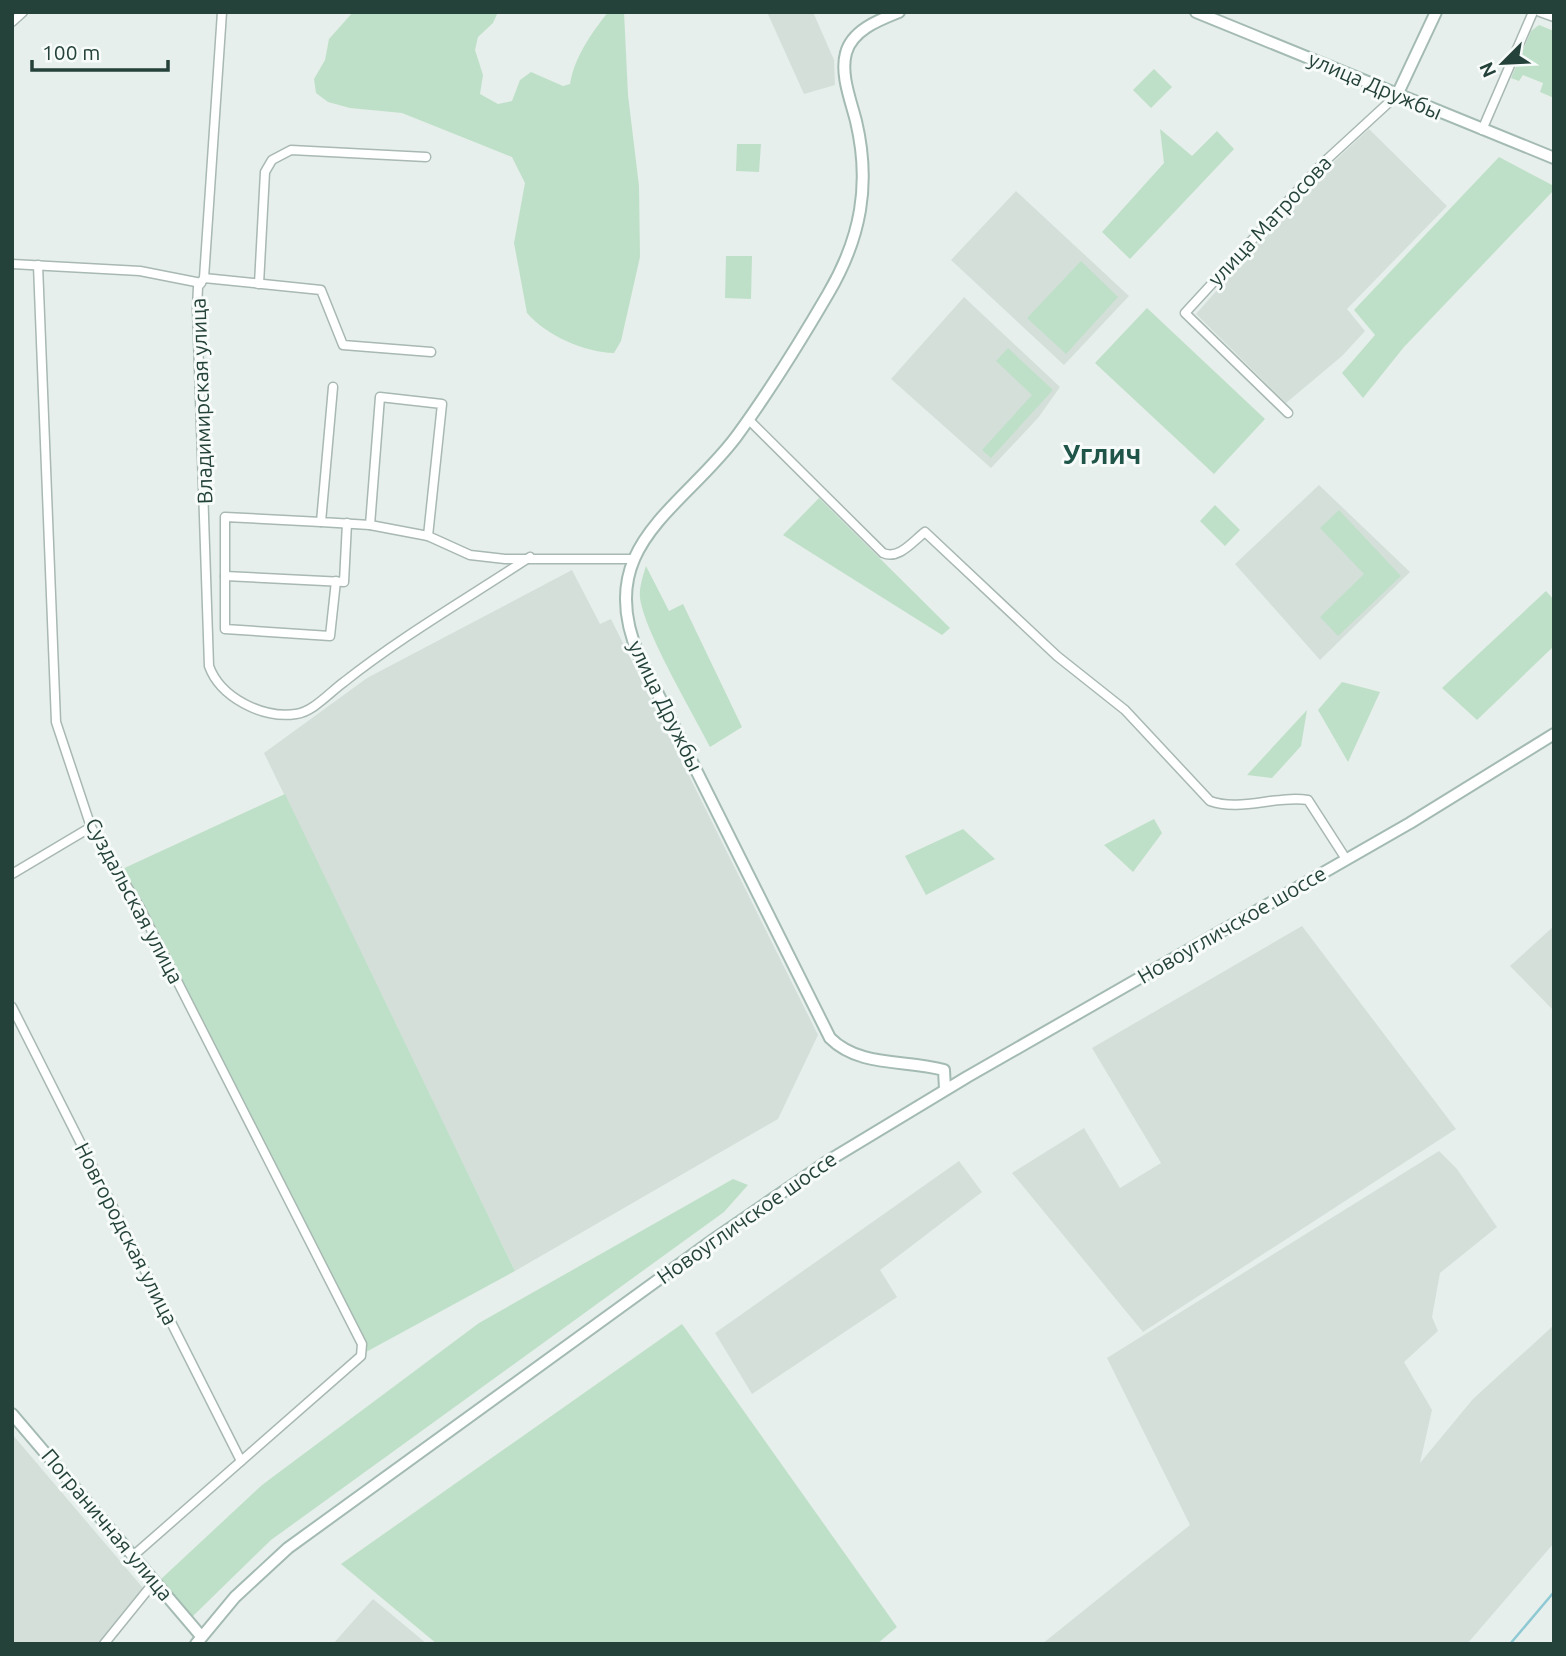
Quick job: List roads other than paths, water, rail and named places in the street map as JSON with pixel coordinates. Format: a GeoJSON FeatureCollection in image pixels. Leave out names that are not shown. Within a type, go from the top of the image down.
{"type":"FeatureCollection","features":[{"type":"Feature","properties":{"kind":"street"},"geometry":{"type":"LineString","coordinates":[[12,22],[23,12]]}},
{"type":"Feature","properties":{"kind":"street","name":"Владимирская улица"},"geometry":{"type":"LineString","coordinates":[[222,12],[202,280],[197,308],[209,666],[220,687],[234,698],[278,714],[298,714],[312,707],[365,665],[530,557]]}},
{"type":"Feature","properties":{"kind":"street","name":"улица Дружбы"},"geometry":{"type":"LineString","coordinates":[[898,12],[859,33],[846,53],[844,70],[862,145],[865,175],[857,233],[835,282],[748,419],[723,453],[655,522],[635,559],[625,604],[630,636],[830,1038],[841,1049],[855,1055],[944,1070],[967,1077]]}},
{"type":"Feature","properties":{"kind":"street","name":"улица Дружбы"},"geometry":{"type":"LineString","coordinates":[[1196,12],[1219,16],[1397,95],[1554,158]]}},
{"type":"Feature","properties":{"kind":"street","name":"улица Матросова"},"geometry":{"type":"LineString","coordinates":[[1289,413],[1185,313],[1323,163],[1397,95],[1436,12]]}},
{"type":"Feature","properties":{"kind":"street"},"geometry":{"type":"LineString","coordinates":[[1482,130],[1532,12]]}},
{"type":"Feature","properties":{"kind":"street"},"geometry":{"type":"LineString","coordinates":[[1539,12],[1554,17]]}},
{"type":"Feature","properties":{"kind":"street"},"geometry":{"type":"LineString","coordinates":[[259,284],[265,172],[272,160],[291,150],[426,157]]}},
{"type":"Feature","properties":{"kind":"street"},"geometry":{"type":"LineString","coordinates":[[12,264],[139,271],[202,280],[321,290],[343,345],[431,352]]}},
{"type":"Feature","properties":{"kind":"street","name":"Суздальская улица"},"geometry":{"type":"LineString","coordinates":[[38,265],[56,722],[91,827],[139,906],[362,1344],[361,1356],[241,1461]]}},
{"type":"Feature","properties":{"kind":"street"},"geometry":{"type":"LineString","coordinates":[[321,522],[333,387]]}},
{"type":"Feature","properties":{"kind":"street"},"geometry":{"type":"LineString","coordinates":[[370,525],[380,397],[442,404],[428,536]]}},
{"type":"Feature","properties":{"kind":"street","name":"Новоугличское шоссе"},"geometry":{"type":"LineString","coordinates":[[748,419],[883,553],[889,556],[900,552],[925,532],[1057,656],[1125,710],[1210,802],[1221,805],[1280,799],[1308,800],[1346,859]]}},
{"type":"Feature","properties":{"kind":"street"},"geometry":{"type":"LineString","coordinates":[[336,581],[330,636],[225,629],[225,517],[370,525],[428,536],[470,555],[505,559],[635,559]]}},
{"type":"Feature","properties":{"kind":"street"},"geometry":{"type":"LineString","coordinates":[[225,576],[344,582],[348,523]]}},
{"type":"Feature","properties":{"kind":"street","name":"Новоугличское шоссе"},"geometry":{"type":"LineString","coordinates":[[199,1640],[235,1597],[288,1548],[713,1240],[828,1161],[946,1089],[1506,766],[1554,734]]}},
{"type":"Feature","properties":{"kind":"street"},"geometry":{"type":"LineString","coordinates":[[12,874],[91,827]]}},
{"type":"Feature","properties":{"kind":"street","name":"Новгородская улица"},"geometry":{"type":"LineString","coordinates":[[12,1007],[241,1461]]}},
{"type":"Feature","properties":{"kind":"street"},"geometry":{"type":"LineString","coordinates":[[944,1070],[946,1089]]}},
{"type":"Feature","properties":{"kind":"street","name":"Пограничная улица"},"geometry":{"type":"LineString","coordinates":[[12,1414],[134,1555],[199,1640]]}},
{"type":"Feature","properties":{"kind":"street"},"geometry":{"type":"LineString","coordinates":[[134,1555],[241,1461]]}},
{"type":"Feature","properties":{"kind":"street"},"geometry":{"type":"LineString","coordinates":[[104,1644],[155,1581]]}},
{"type":"Feature","properties":{"kind":"waterway"},"geometry":{"type":"LineString","coordinates":[[1510,1644],[1554,1592]]}},
{"type":"Feature","properties":{"kind":"district","name":"Углич"},"geometry":{"type":"Point","coordinates":[1102,454]}}]}
